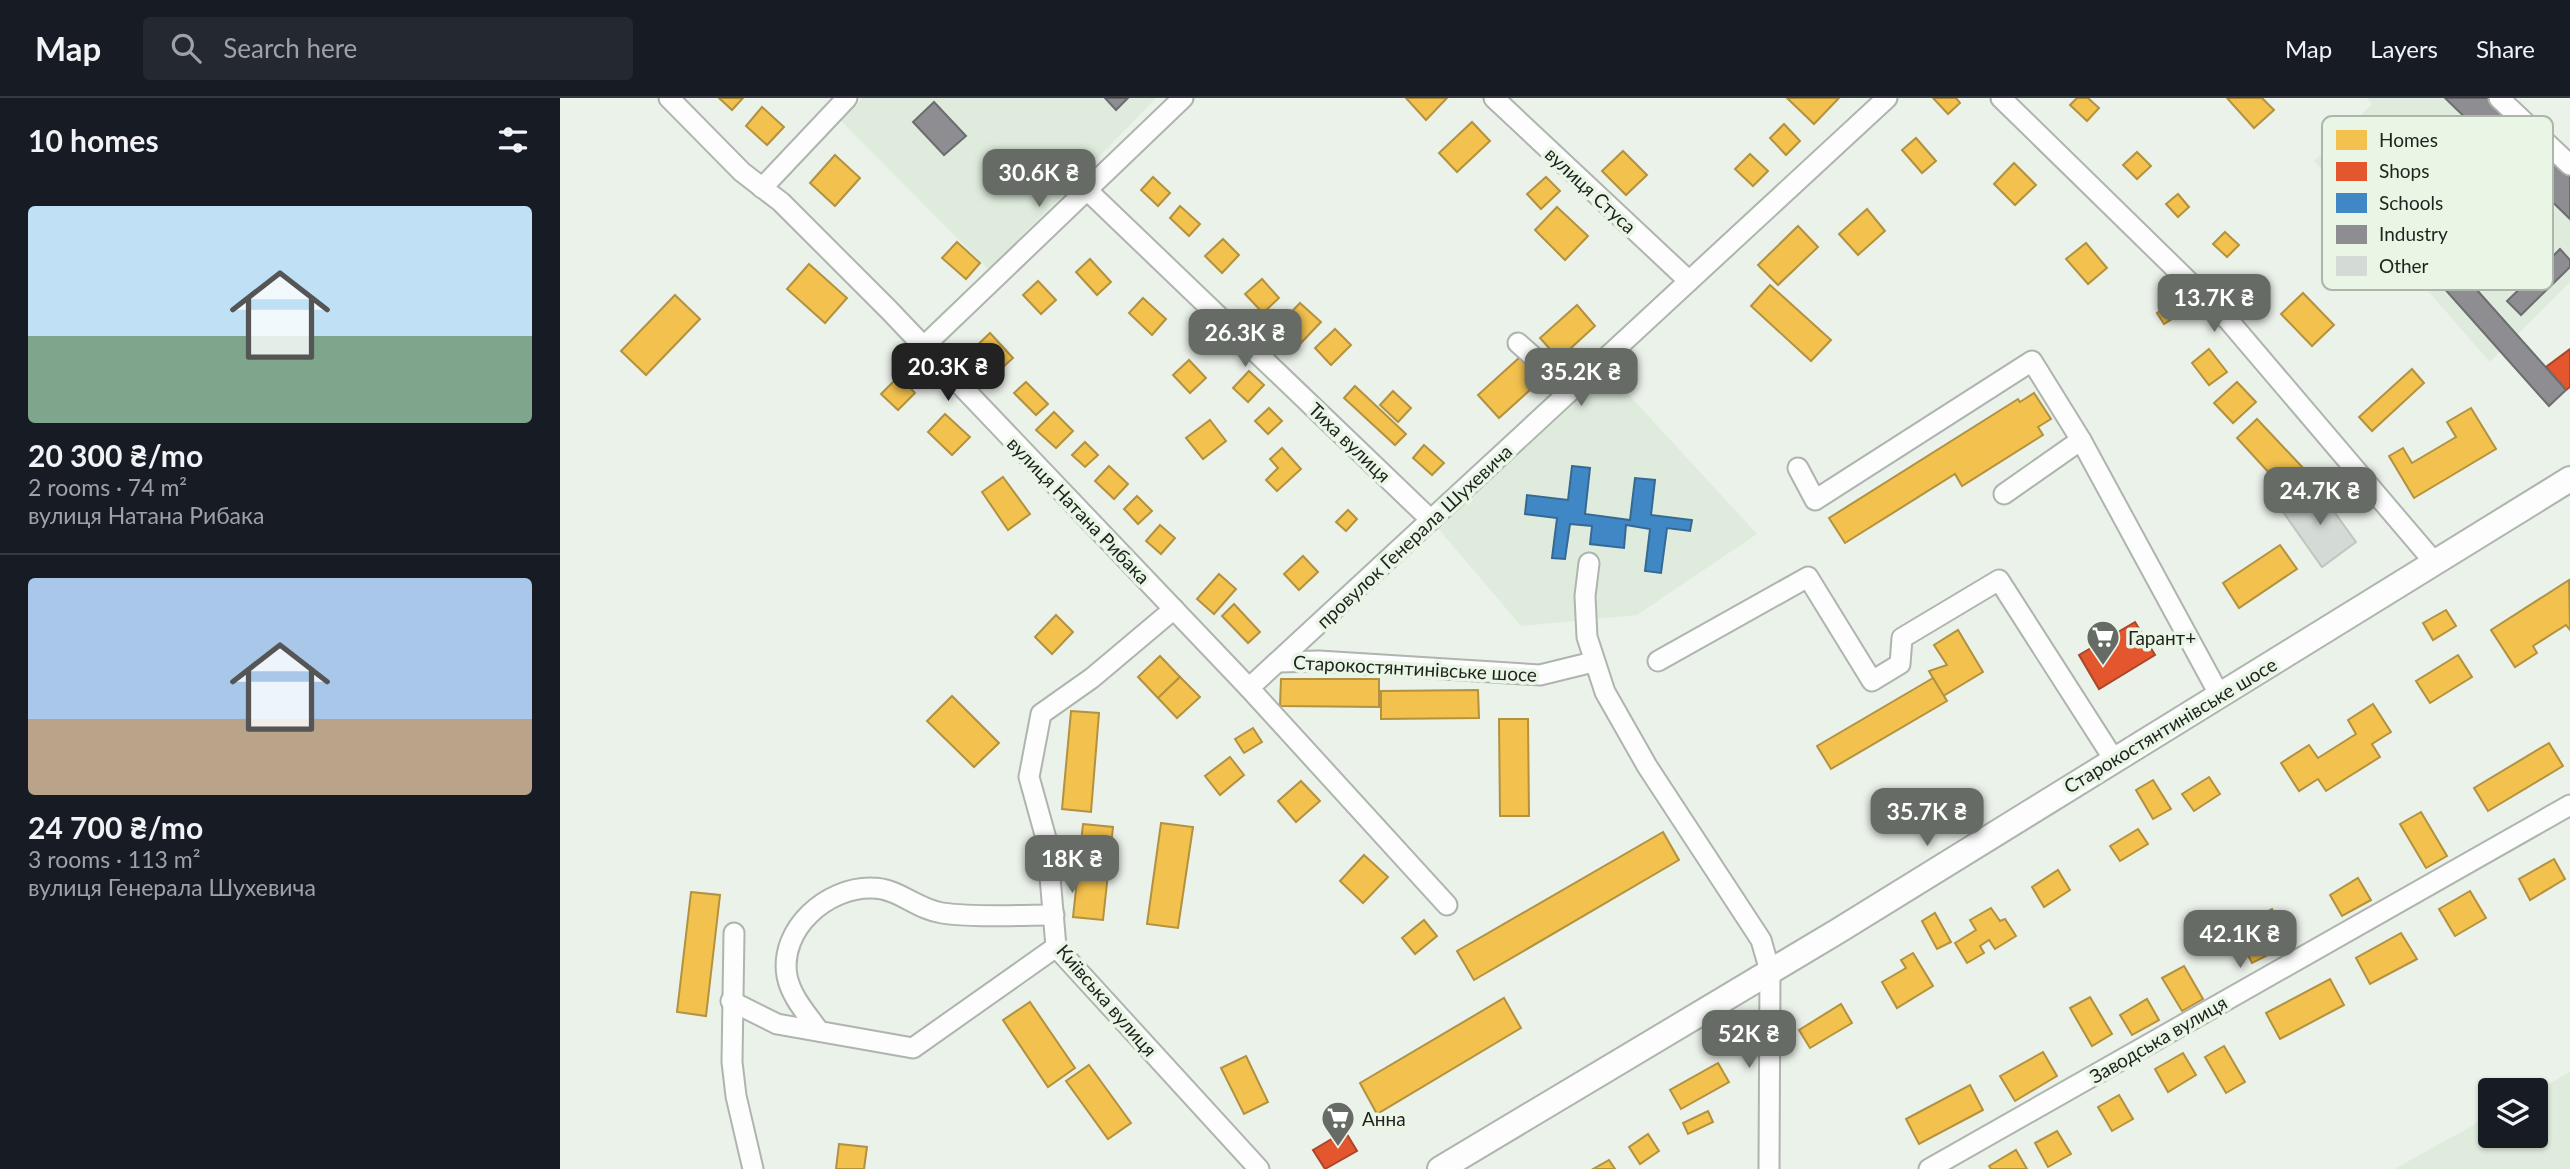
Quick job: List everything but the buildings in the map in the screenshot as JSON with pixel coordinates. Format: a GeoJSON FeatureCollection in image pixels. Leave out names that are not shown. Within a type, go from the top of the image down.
{"type":"FeatureCollection","features":[{"type":"Feature","properties":{"kind":"main road","name":"Старокостянтинівське шосе"},"geometry":{"type":"LineString","coordinates":[[1440,1169],[1770,971],[2570,479]]}},
{"type":"Feature","properties":{"kind":"street","name":"вулиця Натана Рибака"},"geometry":{"type":"LineString","coordinates":[[669,98],[790,212],[1174,609],[1447,905]]}},
{"type":"Feature","properties":{"kind":"street"},"geometry":{"type":"LineString","coordinates":[[762,188],[846,98]]}},
{"type":"Feature","properties":{"kind":"street"},"geometry":{"type":"LineString","coordinates":[[922,348],[1183,98]]}},
{"type":"Feature","properties":{"kind":"street","name":"вулиця Стуса"},"geometry":{"type":"LineString","coordinates":[[1494,98],[1689,281]]}},
{"type":"Feature","properties":{"kind":"street","name":"провулок Генерала Шухевича"},"geometry":{"type":"LineString","coordinates":[[1249,688],[1886,98]]}},
{"type":"Feature","properties":{"kind":"street"},"geometry":{"type":"LineString","coordinates":[[2001,98],[2229,321],[2435,563]]}},
{"type":"Feature","properties":{"kind":"street"},"geometry":{"type":"LineString","coordinates":[[2500,98],[2519,116]]}},
{"type":"Feature","properties":{"kind":"street"},"geometry":{"type":"LineString","coordinates":[[2553,149],[2570,165]]}},
{"type":"Feature","properties":{"kind":"street","name":"Тиха вулиця"},"geometry":{"type":"LineString","coordinates":[[1087,190],[1431,520]]}},
{"type":"Feature","properties":{"kind":"street"},"geometry":{"type":"LineString","coordinates":[[1518,343],[1571,390]]}},
{"type":"Feature","properties":{"kind":"street"},"geometry":{"type":"LineString","coordinates":[[1798,467],[1815,500],[2032,361],[2081,440],[2219,694]]}},
{"type":"Feature","properties":{"kind":"street"},"geometry":{"type":"LineString","coordinates":[[2004,494],[2081,440]]}},
{"type":"Feature","properties":{"kind":"street"},"geometry":{"type":"LineString","coordinates":[[1589,563],[1584,615],[1593,662],[1622,726],[1761,940],[1770,971],[1769,1169]]}},
{"type":"Feature","properties":{"kind":"street"},"geometry":{"type":"LineString","coordinates":[[1658,661],[1808,577],[1872,681],[1900,664],[1902,638],[1998,580],[2113,758]]}},
{"type":"Feature","properties":{"kind":"street","name":"Київська вулиця"},"geometry":{"type":"LineString","coordinates":[[1174,609],[1092,678],[1041,714],[1029,777],[1047,842],[1056,947],[1259,1169]]}},
{"type":"Feature","properties":{"kind":"street","name":"Старокостянтинівське шосе"},"geometry":{"type":"LineString","coordinates":[[1278,662],[1319,661],[1540,675],[1593,662]]}},
{"type":"Feature","properties":{"kind":"street","name":"Заводська вулиця"},"geometry":{"type":"LineString","coordinates":[[1929,1169],[2570,805]]}},
{"type":"Feature","properties":{"kind":"street"},"geometry":{"type":"LineString","coordinates":[[819,1031],[795,998],[787,978],[786,960],[790,941],[800,922],[820,905],[843,894],[872,887],[893,891],[922,908],[942,913],[1054,915]]}},
{"type":"Feature","properties":{"kind":"street"},"geometry":{"type":"LineString","coordinates":[[734,933],[731,1001],[736,1096],[753,1169]]}},
{"type":"Feature","properties":{"kind":"street"},"geometry":{"type":"LineString","coordinates":[[731,1001],[777,1024],[913,1048],[1056,947]]}},
{"type":"Feature","properties":{"kind":"shaded area"},"geometry":{"type":"Polygon","coordinates":[[[862,98],[1156,98],[989,270],[840,120],[862,98]]]}},
{"type":"Feature","properties":{"kind":"shaded area"},"geometry":{"type":"Polygon","coordinates":[[[2367,98],[2489,98],[2508,116],[2360,116],[2372,104],[2367,98]]]}},
{"type":"Feature","properties":{"kind":"shaded area"},"geometry":{"type":"Polygon","coordinates":[[[2322,153],[2322,170],[2314,161],[2322,153]]]}},
{"type":"Feature","properties":{"kind":"shaded area"},"geometry":{"type":"Polygon","coordinates":[[[2553,157],[2570,173],[2570,282],[2490,362],[2427,290],[2553,290],[2553,157]]]}},
{"type":"Feature","properties":{"kind":"shaded area"},"geometry":{"type":"Polygon","coordinates":[[[1607,371],[1757,534],[1637,615],[1521,626],[1436,526],[1607,371]]]}},
{"type":"Feature","properties":{"kind":"shaded area"},"geometry":{"type":"Polygon","coordinates":[[[2570,1072],[2570,1169],[2394,1169],[2478,1123],[2478,1148],[2548,1148],[2548,1084],[2570,1072]]]}},
{"type":"Feature","properties":{"kind":"place","name":"Гарант+"},"geometry":{"type":"Point","coordinates":[2103,667]}},
{"type":"Feature","properties":{"kind":"place","name":"Анна"},"geometry":{"type":"Point","coordinates":[1338,1148]}}]}
